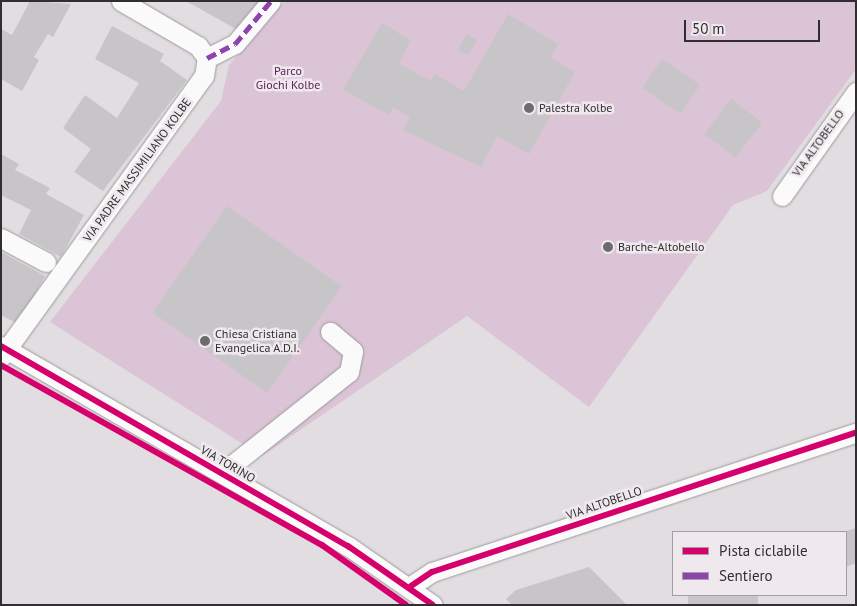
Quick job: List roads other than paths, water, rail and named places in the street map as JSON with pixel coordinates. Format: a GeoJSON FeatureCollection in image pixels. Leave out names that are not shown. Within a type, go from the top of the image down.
{"type":"FeatureCollection","features":[{"type":"Feature","properties":{"kind":"street"},"geometry":{"type":"LineString","coordinates":[[121,1],[198,46],[207,58],[235,44],[271,1]]}},
{"type":"Feature","properties":{"kind":"street","name":"VIA PADRE MASSIMILIANO KOLBE"},"geometry":{"type":"LineString","coordinates":[[3,351],[204,76],[207,58]]}},
{"type":"Feature","properties":{"kind":"street","name":"VIA ALTOBELLO"},"geometry":{"type":"LineString","coordinates":[[782,196],[856,92]]}},
{"type":"Feature","properties":{"kind":"street"},"geometry":{"type":"LineString","coordinates":[[1,238],[46,262]]}},
{"type":"Feature","properties":{"kind":"street"},"geometry":{"type":"LineString","coordinates":[[222,473],[349,372],[353,351],[330,332]]}},
{"type":"Feature","properties":{"kind":"street","name":"VIA TORINO"},"geometry":{"type":"LineString","coordinates":[[3,351],[222,473],[411,586],[432,605]]}},
{"type":"Feature","properties":{"kind":"street","name":"VIA ALTOBELLO"},"geometry":{"type":"LineString","coordinates":[[411,586],[432,572],[807,446],[856,433]]}},
{"type":"Feature","properties":{"kind":"place","name":"Palestra Kolbe"},"geometry":{"type":"Point","coordinates":[529,108]}},
{"type":"Feature","properties":{"kind":"place","name":"Barche-Altobello"},"geometry":{"type":"Point","coordinates":[608,247]}},
{"type":"Feature","properties":{"kind":"place","name":"Chiesa Cristiana Evangelica A.D.I."},"geometry":{"type":"Point","coordinates":[205,341]}},
{"type":"Feature","properties":{"kind":"park label","name":"Parco Giochi Kolbe"},"geometry":{"type":"Point","coordinates":[288,78]}}]}
